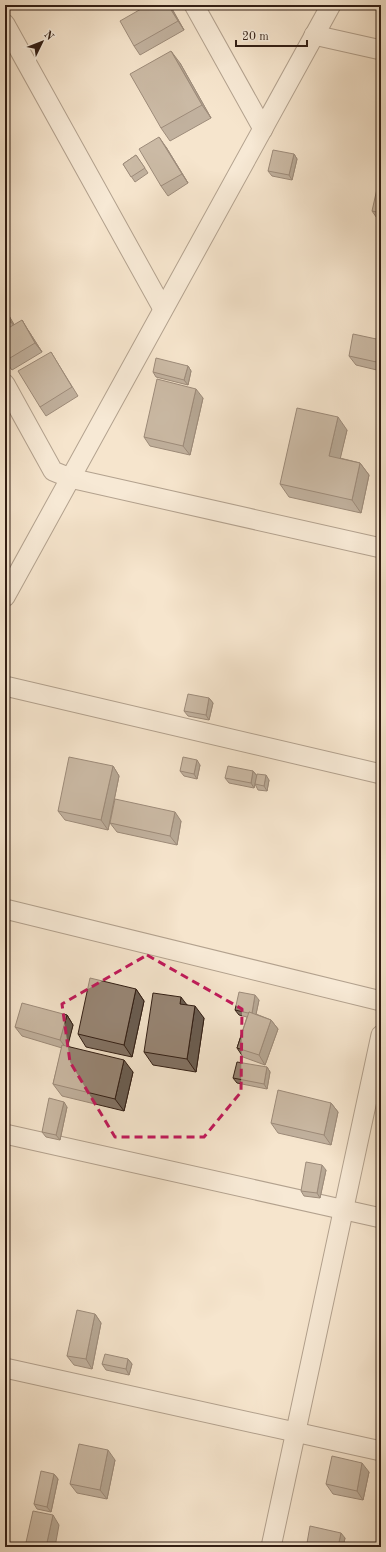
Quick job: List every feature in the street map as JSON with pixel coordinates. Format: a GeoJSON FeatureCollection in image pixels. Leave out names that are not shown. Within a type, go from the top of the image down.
{"type":"FeatureCollection","features":[{"type":"Feature","properties":{"kind":"street"},"geometry":{"type":"LineString","coordinates":[[194,5],[263,129]]}},
{"type":"Feature","properties":{"kind":"street"},"geometry":{"type":"LineString","coordinates":[[5,596],[331,5]]}},
{"type":"Feature","properties":{"kind":"street"},"geometry":{"type":"LineString","coordinates":[[5,24],[163,309]]}},
{"type":"Feature","properties":{"kind":"street"},"geometry":{"type":"LineString","coordinates":[[314,35],[381,50]]}},
{"type":"Feature","properties":{"kind":"street"},"geometry":{"type":"LineString","coordinates":[[5,384],[53,471],[70,478],[381,548]]}},
{"type":"Feature","properties":{"kind":"street"},"geometry":{"type":"LineString","coordinates":[[5,686],[381,774]]}},
{"type":"Feature","properties":{"kind":"street"},"geometry":{"type":"LineString","coordinates":[[5,909],[381,1001]]}},
{"type":"Feature","properties":{"kind":"street"},"geometry":{"type":"LineString","coordinates":[[271,1547],[381,1035]]}},
{"type":"Feature","properties":{"kind":"street"},"geometry":{"type":"LineString","coordinates":[[5,1134],[381,1218]]}},
{"type":"Feature","properties":{"kind":"street"},"geometry":{"type":"LineString","coordinates":[[5,1368],[381,1451]]}},
{"type":"Feature","properties":{"kind":"highlighted area"},"geometry":{"type":"Polygon","coordinates":[[[147,955],[242,1009],[241,1092],[204,1137],[115,1137],[70,1062],[62,1004],[147,955]]]}},
{"type":"Feature","properties":{"kind":"building"},"geometry":{"type":"Polygon","coordinates":[[[148,5],[168,5],[178,21],[134,46],[120,21],[148,5]]]}},
{"type":"Feature","properties":{"kind":"building"},"geometry":{"type":"Polygon","coordinates":[[[171,51],[202,105],[161,128],[130,74],[171,51]]]}},
{"type":"Feature","properties":{"kind":"building"},"geometry":{"type":"Polygon","coordinates":[[[159,137],[182,174],[161,186],[139,149],[159,137]]]}},
{"type":"Feature","properties":{"kind":"building"},"geometry":{"type":"Polygon","coordinates":[[[273,150],[294,154],[289,175],[268,171],[273,150]]]}},
{"type":"Feature","properties":{"kind":"building"},"geometry":{"type":"Polygon","coordinates":[[[136,155],[145,168],[131,177],[123,164],[136,155]]]}},
{"type":"Feature","properties":{"kind":"building"},"geometry":{"type":"Polygon","coordinates":[[[381,171],[381,213],[372,211],[381,171]]]}},
{"type":"Feature","properties":{"kind":"building"},"geometry":{"type":"Polygon","coordinates":[[[5,311],[11,322],[5,325],[5,311]]]}},
{"type":"Feature","properties":{"kind":"building"},"geometry":{"type":"Polygon","coordinates":[[[22,320],[35,343],[5,361],[5,330],[22,320]]]}},
{"type":"Feature","properties":{"kind":"building"},"geometry":{"type":"Polygon","coordinates":[[[353,334],[381,340],[381,363],[349,356],[353,334]]]}},
{"type":"Feature","properties":{"kind":"building"},"geometry":{"type":"Polygon","coordinates":[[[51,352],[72,387],[40,407],[18,371],[51,352]]]}},
{"type":"Feature","properties":{"kind":"building"},"geometry":{"type":"Polygon","coordinates":[[[156,358],[188,366],[184,380],[153,372],[156,358]]]}},
{"type":"Feature","properties":{"kind":"building"},"geometry":{"type":"Polygon","coordinates":[[[157,379],[196,389],[183,446],[144,437],[157,379]]]}},
{"type":"Feature","properties":{"kind":"building"},"geometry":{"type":"Polygon","coordinates":[[[297,408],[338,417],[329,456],[360,463],[352,500],[280,484],[297,408]]]}},
{"type":"Feature","properties":{"kind":"building"},"geometry":{"type":"Polygon","coordinates":[[[188,694],[209,698],[206,715],[184,711],[188,694]]]}},
{"type":"Feature","properties":{"kind":"building"},"geometry":{"type":"Polygon","coordinates":[[[69,757],[113,766],[101,820],[58,811],[69,757]]]}},
{"type":"Feature","properties":{"kind":"building"},"geometry":{"type":"Polygon","coordinates":[[[183,757],[197,760],[194,774],[180,771],[183,757]]]}},
{"type":"Feature","properties":{"kind":"building"},"geometry":{"type":"Polygon","coordinates":[[[228,766],[253,771],[251,783],[225,778],[228,766]]]}},
{"type":"Feature","properties":{"kind":"building"},"geometry":{"type":"Polygon","coordinates":[[[257,774],[266,775],[264,786],[255,784],[257,774]]]}},
{"type":"Feature","properties":{"kind":"building"},"geometry":{"type":"Polygon","coordinates":[[[115,799],[175,812],[170,836],[110,823],[115,799]]]}},
{"type":"Feature","properties":{"kind":"building"},"geometry":{"type":"Polygon","coordinates":[[[90,978],[136,989],[124,1045],[78,1034],[90,978]]]}},
{"type":"Feature","properties":{"kind":"building"},"geometry":{"type":"Polygon","coordinates":[[[239,992],[255,995],[252,1013],[235,1010],[239,992]]]}},
{"type":"Feature","properties":{"kind":"building"},"geometry":{"type":"Polygon","coordinates":[[[153,993],[181,997],[180,1004],[195,1006],[187,1059],[144,1052],[153,993]]]}},
{"type":"Feature","properties":{"kind":"building"},"geometry":{"type":"Polygon","coordinates":[[[22,1003],[67,1015],[60,1040],[15,1027],[22,1003]]]}},
{"type":"Feature","properties":{"kind":"building"},"geometry":{"type":"Polygon","coordinates":[[[249,1012],[271,1020],[259,1055],[237,1048],[249,1012]]]}},
{"type":"Feature","properties":{"kind":"building"},"geometry":{"type":"Polygon","coordinates":[[[62,1045],[124,1060],[115,1099],[53,1084],[62,1045]]]}},
{"type":"Feature","properties":{"kind":"building"},"geometry":{"type":"Polygon","coordinates":[[[237,1062],[267,1067],[264,1084],[233,1078],[237,1062]]]}},
{"type":"Feature","properties":{"kind":"building"},"geometry":{"type":"Polygon","coordinates":[[[278,1090],[331,1103],[324,1135],[271,1123],[278,1090]]]}},
{"type":"Feature","properties":{"kind":"building"},"geometry":{"type":"Polygon","coordinates":[[[49,1098],[64,1102],[56,1135],[42,1132],[49,1098]]]}},
{"type":"Feature","properties":{"kind":"building"},"geometry":{"type":"Polygon","coordinates":[[[306,1162],[322,1165],[317,1193],[301,1191],[306,1162]]]}},
{"type":"Feature","properties":{"kind":"building"},"geometry":{"type":"Polygon","coordinates":[[[77,1310],[95,1314],[86,1359],[67,1356],[77,1310]]]}},
{"type":"Feature","properties":{"kind":"building"},"geometry":{"type":"Polygon","coordinates":[[[105,1354],[128,1359],[126,1369],[102,1364],[105,1354]]]}},
{"type":"Feature","properties":{"kind":"building"},"geometry":{"type":"Polygon","coordinates":[[[79,1444],[108,1450],[100,1490],[70,1484],[79,1444]]]}},
{"type":"Feature","properties":{"kind":"building"},"geometry":{"type":"Polygon","coordinates":[[[332,1456],[362,1463],[357,1491],[326,1484],[332,1456]]]}},
{"type":"Feature","properties":{"kind":"building"},"geometry":{"type":"Polygon","coordinates":[[[41,1471],[54,1474],[47,1507],[34,1504],[41,1471]]]}},
{"type":"Feature","properties":{"kind":"building"},"geometry":{"type":"Polygon","coordinates":[[[33,1511],[53,1515],[46,1547],[25,1547],[33,1511]]]}},
{"type":"Feature","properties":{"kind":"building"},"geometry":{"type":"Polygon","coordinates":[[[310,1526],[341,1533],[338,1547],[324,1547],[307,1543],[310,1526]]]}}]}
